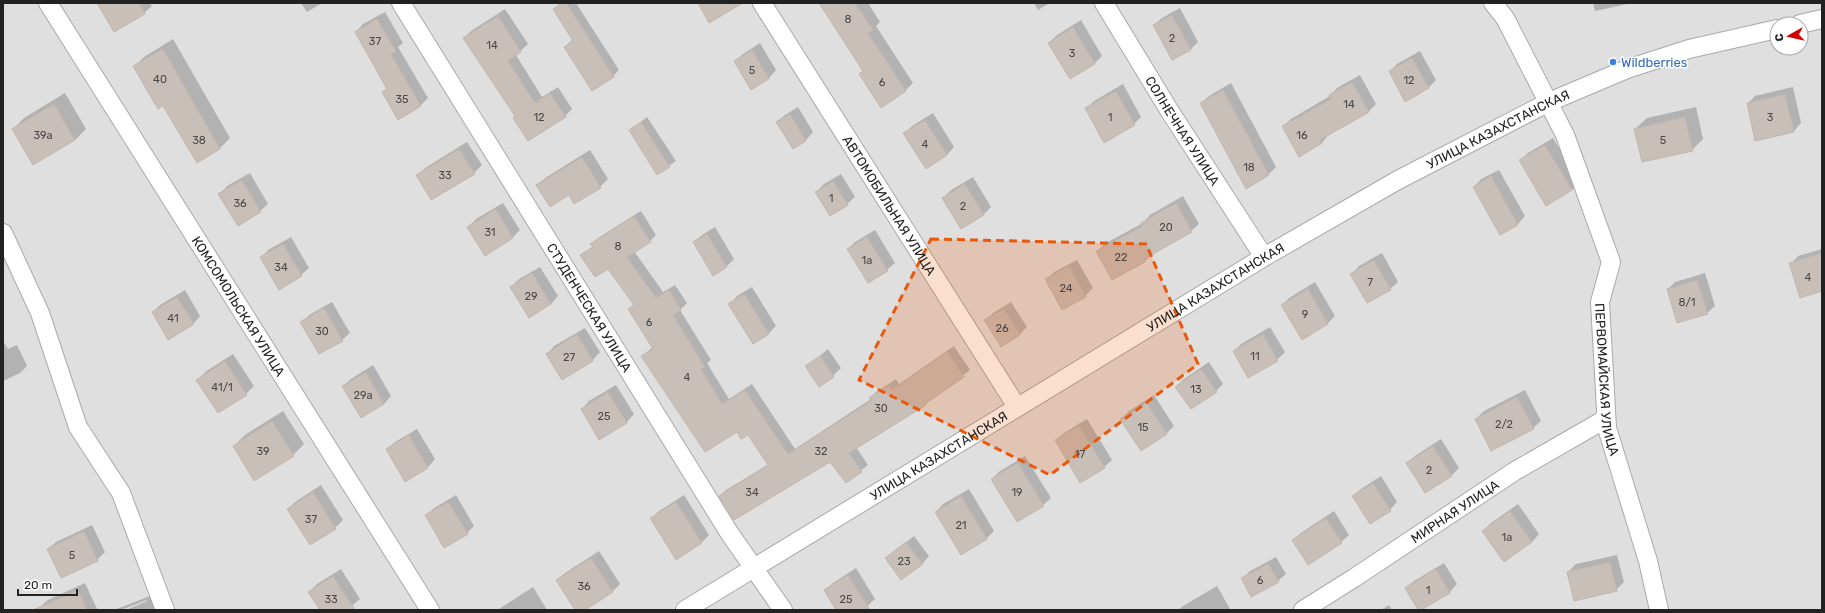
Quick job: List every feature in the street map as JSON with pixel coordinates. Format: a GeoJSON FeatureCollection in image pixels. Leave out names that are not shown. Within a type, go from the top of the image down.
{"type":"FeatureCollection","features":[{"type":"Feature","properties":{"kind":"street","name":"КОМСОМОЛЬСКАЯ УЛИЦА"},"geometry":{"type":"LineString","coordinates":[[48,3],[430,610]]}},
{"type":"Feature","properties":{"kind":"street","name":"СТУДЕНЧЕСКАЯ УЛИЦА"},"geometry":{"type":"LineString","coordinates":[[401,3],[726,528],[783,610]]}},
{"type":"Feature","properties":{"kind":"street","name":"АВТОМОБИЛЬНАЯ УЛИЦА"},"geometry":{"type":"LineString","coordinates":[[762,3],[1018,407]]}},
{"type":"Feature","properties":{"kind":"street","name":"СОЛНЕЧНАЯ УЛИЦА"},"geometry":{"type":"LineString","coordinates":[[1104,3],[1169,110],[1264,257]]}},
{"type":"Feature","properties":{"kind":"street","name":"ПЕРВОМАЙСКАЯ УЛИЦА"},"geometry":{"type":"LineString","coordinates":[[1493,3],[1505,18],[1565,135],[1611,262],[1600,302],[1607,428],[1648,561],[1659,610]]}},
{"type":"Feature","properties":{"kind":"street"},"geometry":{"type":"LineString","coordinates":[[1809,22],[1822,19]]}},
{"type":"Feature","properties":{"kind":"street","name":"УЛИЦА КАЗАХСТАНСКАЯ"},"geometry":{"type":"LineString","coordinates":[[684,610],[1264,257],[1398,180],[1549,102],[1627,69],[1689,50],[1769,31]]}},
{"type":"Feature","properties":{"kind":"street"},"geometry":{"type":"LineString","coordinates":[[3,233],[40,313],[78,427],[121,493],[165,610]]}},
{"type":"Feature","properties":{"kind":"street","name":"МИРНАЯ УЛИЦА"},"geometry":{"type":"LineString","coordinates":[[1303,610],[1354,578],[1514,471],[1602,421],[1606,415]]}},
{"type":"Feature","properties":{"kind":"highlighted area"},"geometry":{"type":"Polygon","coordinates":[[[931,239],[1146,244],[1198,364],[1050,475],[859,380],[931,239]]]}},
{"type":"Feature","properties":{"kind":"shaded area"},"geometry":{"type":"Polygon","coordinates":[[[3,3],[1822,3],[1822,610],[3,610],[3,3]]]}},
{"type":"Feature","properties":{"kind":"building"},"geometry":{"type":"Polygon","coordinates":[[[97,3],[139,3],[145,14],[114,32],[97,3]]]}},
{"type":"Feature","properties":{"kind":"building"},"geometry":{"type":"Polygon","coordinates":[[[562,3],[565,3],[569,7],[614,77],[592,91],[564,47],[573,41],[553,9],[562,3]]]}},
{"type":"Feature","properties":{"kind":"building"},"geometry":{"type":"Polygon","coordinates":[[[698,3],[743,3],[709,23],[698,3]]]}},
{"type":"Feature","properties":{"kind":"building"},"geometry":{"type":"Polygon","coordinates":[[[819,3],[855,3],[873,30],[868,33],[906,91],[881,108],[859,74],[863,71],[819,3]]]}},
{"type":"Feature","properties":{"kind":"building"},"geometry":{"type":"Polygon","coordinates":[[[1172,15],[1191,50],[1172,60],[1153,25],[1172,15]]]}},
{"type":"Feature","properties":{"kind":"building"},"geometry":{"type":"Polygon","coordinates":[[[498,16],[521,52],[508,61],[535,103],[550,93],[566,117],[528,141],[513,118],[515,116],[463,38],[498,16]]]}},
{"type":"Feature","properties":{"kind":"building"},"geometry":{"type":"Polygon","coordinates":[[[377,19],[396,51],[391,54],[421,106],[398,120],[382,92],[387,89],[355,32],[377,19]]]}},
{"type":"Feature","properties":{"kind":"building"},"geometry":{"type":"Polygon","coordinates":[[[1073,27],[1095,64],[1070,79],[1048,43],[1073,27]]]}},
{"type":"Feature","properties":{"kind":"building"},"geometry":{"type":"Polygon","coordinates":[[[163,49],[220,149],[197,163],[163,106],[158,109],[133,66],[163,49]]]}},
{"type":"Feature","properties":{"kind":"building"},"geometry":{"type":"Polygon","coordinates":[[[752,50],[769,79],[751,90],[734,61],[752,50]]]}},
{"type":"Feature","properties":{"kind":"building"},"geometry":{"type":"Polygon","coordinates":[[[1412,58],[1429,88],[1405,102],[1389,71],[1412,58]]]}},
{"type":"Feature","properties":{"kind":"building"},"geometry":{"type":"Polygon","coordinates":[[[1352,82],[1369,112],[1320,140],[1322,143],[1299,157],[1282,126],[1331,99],[1329,95],[1352,82]]]}},
{"type":"Feature","properties":{"kind":"building"},"geometry":{"type":"Polygon","coordinates":[[[1223,90],[1269,175],[1246,189],[1200,103],[1223,90]]]}},
{"type":"Feature","properties":{"kind":"building"},"geometry":{"type":"Polygon","coordinates":[[[1116,91],[1135,125],[1104,143],[1085,108],[1116,91]]]}},
{"type":"Feature","properties":{"kind":"building"},"geometry":{"type":"Polygon","coordinates":[[[1785,94],[1794,132],[1755,141],[1747,103],[1785,94]]]}},
{"type":"Feature","properties":{"kind":"building"},"geometry":{"type":"Polygon","coordinates":[[[54,104],[75,140],[33,165],[12,129],[54,104]]]}},
{"type":"Feature","properties":{"kind":"building"},"geometry":{"type":"Polygon","coordinates":[[[790,114],[806,141],[793,149],[776,122],[790,114]]]}},
{"type":"Feature","properties":{"kind":"building"},"geometry":{"type":"Polygon","coordinates":[[[1685,117],[1693,151],[1642,162],[1634,129],[1685,117]]]}},
{"type":"Feature","properties":{"kind":"building"},"geometry":{"type":"Polygon","coordinates":[[[925,120],[947,155],[926,169],[903,133],[925,120]]]}},
{"type":"Feature","properties":{"kind":"building"},"geometry":{"type":"Polygon","coordinates":[[[641,122],[670,167],[657,175],[629,130],[641,122]]]}},
{"type":"Feature","properties":{"kind":"building"},"geometry":{"type":"Polygon","coordinates":[[[1545,145],[1572,190],[1546,206],[1519,160],[1545,145]]]}},
{"type":"Feature","properties":{"kind":"building"},"geometry":{"type":"Polygon","coordinates":[[[459,149],[475,174],[431,200],[416,175],[459,149]]]}},
{"type":"Feature","properties":{"kind":"building"},"geometry":{"type":"Polygon","coordinates":[[[582,157],[601,188],[574,204],[569,195],[550,207],[536,185],[582,157]]]}},
{"type":"Feature","properties":{"kind":"building"},"geometry":{"type":"Polygon","coordinates":[[[1491,176],[1518,225],[1500,235],[1473,187],[1491,176]]]}},
{"type":"Feature","properties":{"kind":"building"},"geometry":{"type":"Polygon","coordinates":[[[242,180],[261,212],[238,226],[218,194],[242,180]]]}},
{"type":"Feature","properties":{"kind":"building"},"geometry":{"type":"Polygon","coordinates":[[[833,181],[848,205],[830,216],[815,192],[833,181]]]}},
{"type":"Feature","properties":{"kind":"building"},"geometry":{"type":"Polygon","coordinates":[[[965,184],[984,215],[961,229],[942,198],[965,184]]]}},
{"type":"Feature","properties":{"kind":"building"},"geometry":{"type":"Polygon","coordinates":[[[1176,203],[1192,232],[1144,259],[1145,262],[1112,280],[1096,251],[1143,226],[1141,223],[1176,203]]]}},
{"type":"Feature","properties":{"kind":"building"},"geometry":{"type":"Polygon","coordinates":[[[496,209],[513,238],[485,256],[467,227],[496,209]]]}},
{"type":"Feature","properties":{"kind":"building"},"geometry":{"type":"Polygon","coordinates":[[[634,216],[651,242],[627,257],[656,298],[669,290],[681,310],[673,315],[705,367],[701,369],[722,404],[745,390],[788,454],[871,401],[869,398],[889,385],[892,390],[947,352],[964,377],[925,404],[926,405],[849,453],[862,472],[846,483],[830,462],[734,520],[719,496],[768,465],[748,435],[741,439],[737,432],[705,452],[641,356],[653,349],[628,309],[634,305],[608,269],[595,277],[580,255],[593,247],[590,244],[634,216]]]}},
{"type":"Feature","properties":{"kind":"building"},"geometry":{"type":"Polygon","coordinates":[[[707,234],[727,267],[713,276],[693,242],[707,234]]]}},
{"type":"Feature","properties":{"kind":"building"},"geometry":{"type":"Polygon","coordinates":[[[867,237],[888,271],[868,283],[847,249],[867,237]]]}},
{"type":"Feature","properties":{"kind":"building"},"geometry":{"type":"Polygon","coordinates":[[[283,244],[302,276],[279,290],[260,257],[283,244]]]}},
{"type":"Feature","properties":{"kind":"building"},"geometry":{"type":"Polygon","coordinates":[[[1822,253],[1822,291],[1800,298],[1789,263],[1822,253]]]}},
{"type":"Feature","properties":{"kind":"building"},"geometry":{"type":"Polygon","coordinates":[[[1374,260],[1391,290],[1367,303],[1350,274],[1374,260]]]}},
{"type":"Feature","properties":{"kind":"building"},"geometry":{"type":"Polygon","coordinates":[[[1069,266],[1086,297],[1062,310],[1045,279],[1069,266]]]}},
{"type":"Feature","properties":{"kind":"building"},"geometry":{"type":"Polygon","coordinates":[[[532,273],[551,304],[529,318],[510,287],[532,273]]]}},
{"type":"Feature","properties":{"kind":"building"},"geometry":{"type":"Polygon","coordinates":[[[1697,280],[1708,314],[1677,323],[1667,289],[1697,280]]]}},
{"type":"Feature","properties":{"kind":"building"},"geometry":{"type":"Polygon","coordinates":[[[1308,289],[1328,324],[1302,340],[1281,305],[1308,289]]]}},
{"type":"Feature","properties":{"kind":"building"},"geometry":{"type":"Polygon","coordinates":[[[744,294],[769,334],[753,344],[728,304],[744,294]]]}},
{"type":"Feature","properties":{"kind":"building"},"geometry":{"type":"Polygon","coordinates":[[[177,297],[194,324],[168,340],[152,312],[177,297]]]}},
{"type":"Feature","properties":{"kind":"building"},"geometry":{"type":"Polygon","coordinates":[[[324,308],[343,341],[319,354],[300,322],[324,308]]]}},
{"type":"Feature","properties":{"kind":"building"},"geometry":{"type":"Polygon","coordinates":[[[1004,309],[1020,335],[1001,347],[984,320],[1004,309]]]}},
{"type":"Feature","properties":{"kind":"building"},"geometry":{"type":"Polygon","coordinates":[[[577,334],[593,361],[562,380],[546,354],[577,334]]]}},
{"type":"Feature","properties":{"kind":"building"},"geometry":{"type":"Polygon","coordinates":[[[1263,334],[1278,361],[1248,378],[1233,351],[1263,334]]]}},
{"type":"Feature","properties":{"kind":"building"},"geometry":{"type":"Polygon","coordinates":[[[820,356],[834,377],[819,387],[805,366],[820,356]]]}},
{"type":"Feature","properties":{"kind":"building"},"geometry":{"type":"Polygon","coordinates":[[[225,361],[247,395],[218,413],[196,380],[225,361]]]}},
{"type":"Feature","properties":{"kind":"building"},"geometry":{"type":"Polygon","coordinates":[[[1201,369],[1217,392],[1191,409],[1175,387],[1201,369]]]}},
{"type":"Feature","properties":{"kind":"building"},"geometry":{"type":"Polygon","coordinates":[[[366,372],[384,404],[361,418],[342,386],[366,372]]]}},
{"type":"Feature","properties":{"kind":"building"},"geometry":{"type":"Polygon","coordinates":[[[608,392],[627,423],[599,440],[581,409],[608,392]]]}},
{"type":"Feature","properties":{"kind":"building"},"geometry":{"type":"Polygon","coordinates":[[[1517,397],[1534,429],[1491,451],[1475,419],[1517,397]]]}},
{"type":"Feature","properties":{"kind":"building"},"geometry":{"type":"Polygon","coordinates":[[[1146,402],[1167,434],[1141,451],[1120,419],[1146,402]]]}},
{"type":"Feature","properties":{"kind":"building"},"geometry":{"type":"Polygon","coordinates":[[[272,421],[294,456],[254,481],[233,446],[272,421]]]}},
{"type":"Feature","properties":{"kind":"building"},"geometry":{"type":"Polygon","coordinates":[[[1079,426],[1105,468],[1080,483],[1055,440],[1079,426]]]}},
{"type":"Feature","properties":{"kind":"building"},"geometry":{"type":"Polygon","coordinates":[[[409,435],[428,468],[405,482],[386,449],[409,435]]]}},
{"type":"Feature","properties":{"kind":"building"},"geometry":{"type":"Polygon","coordinates":[[[1433,446],[1452,476],[1425,493],[1406,463],[1433,446]]]}},
{"type":"Feature","properties":{"kind":"building"},"geometry":{"type":"Polygon","coordinates":[[[1018,463],[1044,506],[1017,522],[991,479],[1018,463]]]}},
{"type":"Feature","properties":{"kind":"building"},"geometry":{"type":"Polygon","coordinates":[[[1373,483],[1391,511],[1370,524],[1352,496],[1373,483]]]}},
{"type":"Feature","properties":{"kind":"building"},"geometry":{"type":"Polygon","coordinates":[[[313,492],[336,529],[310,545],[287,509],[313,492]]]}},
{"type":"Feature","properties":{"kind":"building"},"geometry":{"type":"Polygon","coordinates":[[[961,496],[987,539],[961,555],[935,512],[961,496]]]}},
{"type":"Feature","properties":{"kind":"building"},"geometry":{"type":"Polygon","coordinates":[[[448,502],[468,534],[444,548],[425,515],[448,502]]]}},
{"type":"Feature","properties":{"kind":"building"},"geometry":{"type":"Polygon","coordinates":[[[676,502],[702,543],[676,560],[650,518],[676,502]]]}},
{"type":"Feature","properties":{"kind":"building"},"geometry":{"type":"Polygon","coordinates":[[[1510,511],[1532,542],[1504,562],[1482,531],[1510,511]]]}},
{"type":"Feature","properties":{"kind":"building"},"geometry":{"type":"Polygon","coordinates":[[[1326,518],[1342,543],[1308,565],[1292,540],[1326,518]]]}},
{"type":"Feature","properties":{"kind":"building"},"geometry":{"type":"Polygon","coordinates":[[[84,531],[98,561],[61,578],[47,549],[84,531]]]}},
{"type":"Feature","properties":{"kind":"building"},"geometry":{"type":"Polygon","coordinates":[[[906,542],[923,564],[901,580],[885,558],[906,542]]]}},
{"type":"Feature","properties":{"kind":"building"},"geometry":{"type":"Polygon","coordinates":[[[591,558],[613,592],[585,610],[575,610],[556,580],[591,558]]]}},
{"type":"Feature","properties":{"kind":"building"},"geometry":{"type":"Polygon","coordinates":[[[1610,562],[1617,591],[1574,601],[1567,572],[1610,562]]]}},
{"type":"Feature","properties":{"kind":"building"},"geometry":{"type":"Polygon","coordinates":[[[1268,564],[1279,582],[1251,597],[1241,578],[1268,564]]]}},
{"type":"Feature","properties":{"kind":"building"},"geometry":{"type":"Polygon","coordinates":[[[1436,569],[1450,593],[1421,610],[1418,610],[1405,588],[1436,569]]]}},
{"type":"Feature","properties":{"kind":"building"},"geometry":{"type":"Polygon","coordinates":[[[848,575],[870,610],[836,610],[824,590],[848,575]]]}},
{"type":"Feature","properties":{"kind":"building"},"geometry":{"type":"Polygon","coordinates":[[[333,576],[355,610],[320,610],[308,592],[333,576]]]}},
{"type":"Feature","properties":{"kind":"building"},"geometry":{"type":"Polygon","coordinates":[[[78,590],[87,610],[33,610],[78,590]]]}},
{"type":"Feature","properties":{"kind":"place","name":"Wildberries"},"geometry":{"type":"Point","coordinates":[1613,62]}}]}
